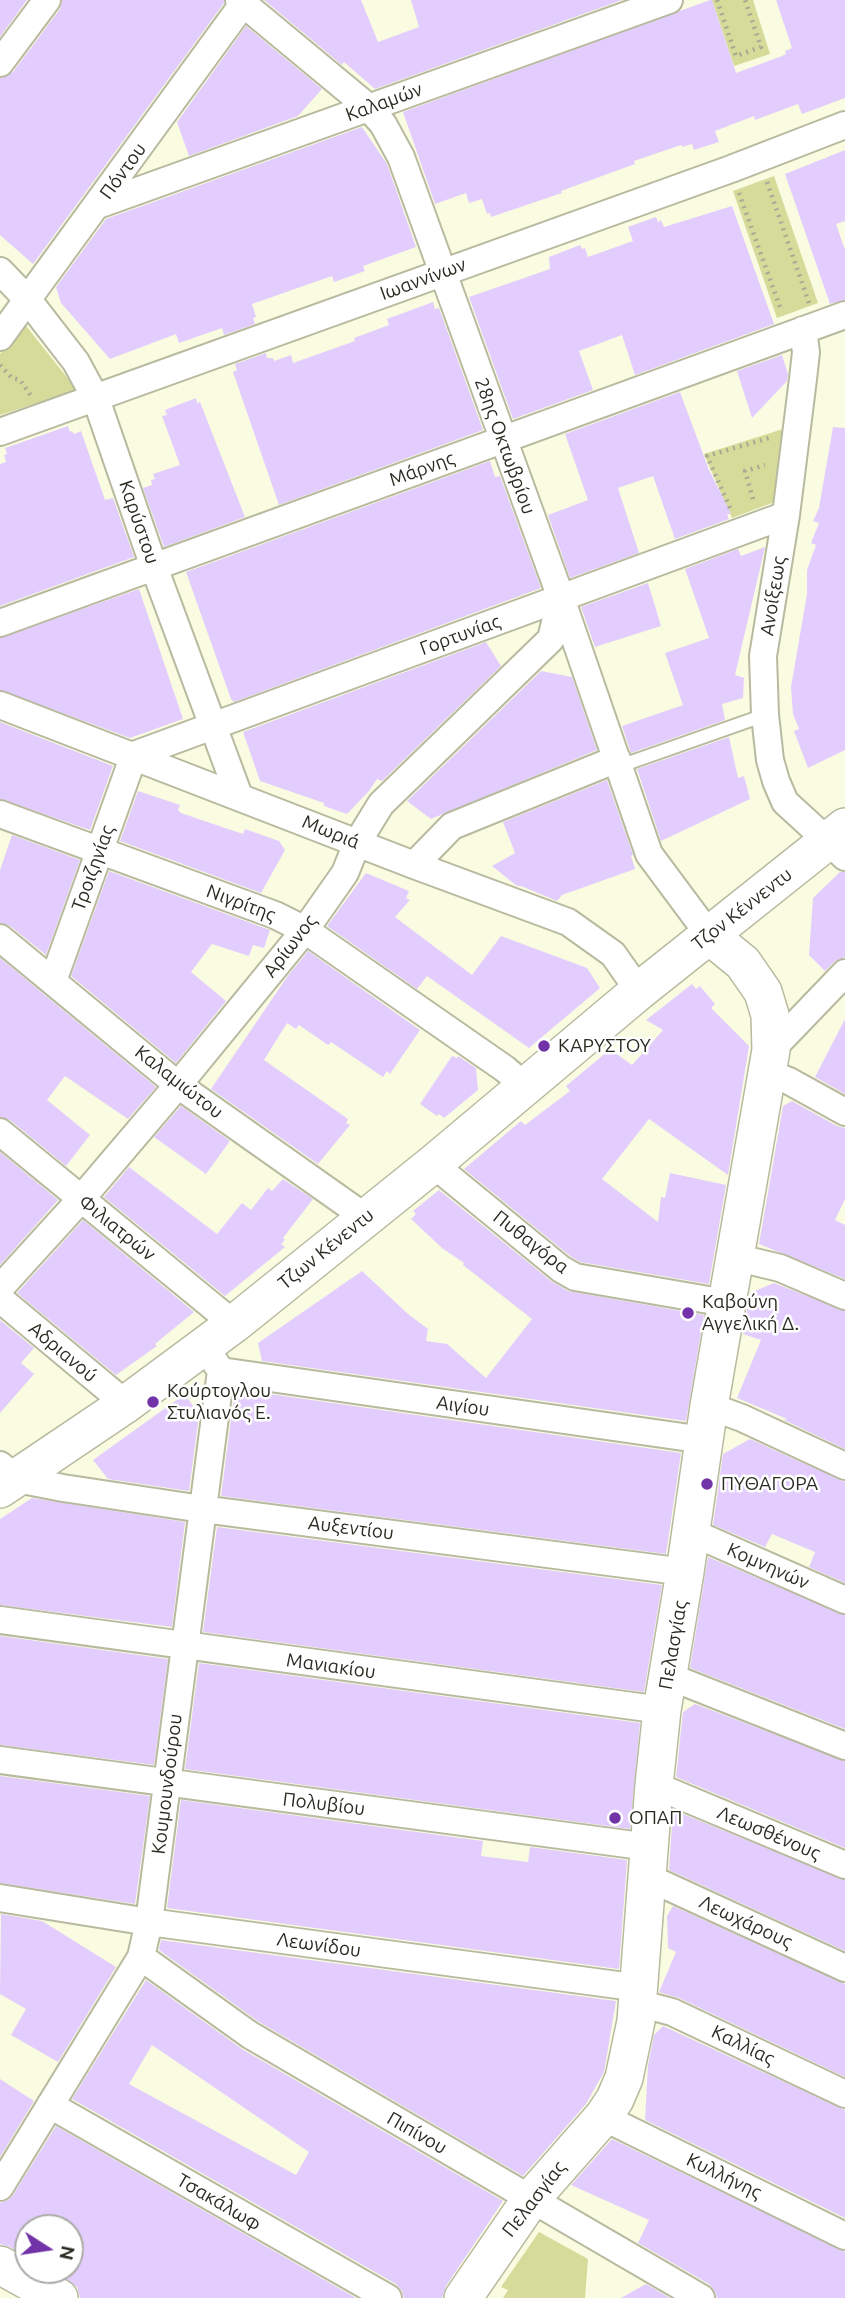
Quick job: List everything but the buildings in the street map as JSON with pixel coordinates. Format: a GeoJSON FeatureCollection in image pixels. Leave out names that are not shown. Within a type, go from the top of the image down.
{"type":"FeatureCollection","features":[{"type":"Feature","properties":{"kind":"street"},"geometry":{"type":"LineString","coordinates":[[0,64],[47,0]]}},
{"type":"Feature","properties":{"kind":"street","name":"Καλαμών"},"geometry":{"type":"LineString","coordinates":[[98,205],[669,0]]}},
{"type":"Feature","properties":{"kind":"street","name":"28ης Οκτωβρίου"},"geometry":{"type":"LineString","coordinates":[[241,2],[369,107],[383,124],[401,157],[561,598],[649,854],[710,936]]}},
{"type":"Feature","properties":{"kind":"street","name":"Πόντου"},"geometry":{"type":"LineString","coordinates":[[0,337],[98,205],[241,2]]}},
{"type":"Feature","properties":{"kind":"street","name":"Ιωαννίνων"},"geometry":{"type":"LineString","coordinates":[[0,432],[731,169],[845,125]]}},
{"type":"Feature","properties":{"kind":"street","name":"Καρύστου"},"geometry":{"type":"LineString","coordinates":[[0,271],[28,300],[76,362],[96,399],[154,567],[239,796]]}},
{"type":"Feature","properties":{"kind":"street","name":"Μάρνης"},"geometry":{"type":"LineString","coordinates":[[0,623],[845,315]]}},
{"type":"Feature","properties":{"kind":"street","name":"Ανοίξεως"},"geometry":{"type":"LineString","coordinates":[[803,330],[806,352],[786,516],[763,656],[765,715],[770,760],[785,802],[839,842]]}},
{"type":"Feature","properties":{"kind":"street","name":"Γορτυνίας"},"geometry":{"type":"LineString","coordinates":[[134,755],[786,516]]}},
{"type":"Feature","properties":{"kind":"street","name":"Αρίωνος"},"geometry":{"type":"LineString","coordinates":[[0,1289],[178,1085],[305,930],[345,873],[357,842],[381,804],[551,639],[561,598]]}},
{"type":"Feature","properties":{"kind":"street","name":"Μωριά"},"geometry":{"type":"LineString","coordinates":[[0,705],[568,922],[613,954],[639,991]]}},
{"type":"Feature","properties":{"kind":"street","name":"Τροιζηνίας"},"geometry":{"type":"LineString","coordinates":[[53,981],[134,755]]}},
{"type":"Feature","properties":{"kind":"street"},"geometry":{"type":"LineString","coordinates":[[414,865],[452,826],[618,763]]}},
{"type":"Feature","properties":{"kind":"street","name":"Νιγρίτης"},"geometry":{"type":"LineString","coordinates":[[0,814],[275,915],[305,930],[505,1069],[526,1087]]}},
{"type":"Feature","properties":{"kind":"street","name":"Τζον Κέννεντυ"},"geometry":{"type":"LineString","coordinates":[[639,991],[839,842]]}},
{"type":"Feature","properties":{"kind":"street","name":"Πελασγίας"},"geometry":{"type":"LineString","coordinates":[[463,2298],[531,2199],[603,2117],[615,2099],[624,2078],[639,1996],[654,1785],[665,1693],[706,1423],[769,1061],[770,1016],[763,992],[743,963],[710,936]]}},
{"type":"Feature","properties":{"kind":"street","name":"Καλαμιώτου"},"geometry":{"type":"LineString","coordinates":[[0,938],[178,1085],[365,1217]]}},
{"type":"Feature","properties":{"kind":"street"},"geometry":{"type":"LineString","coordinates":[[845,973],[769,1061],[789,1081],[845,1112]]}},
{"type":"Feature","properties":{"kind":"street","name":"Τζων Κένεντυ"},"geometry":{"type":"LineString","coordinates":[[6,1478],[126,1404],[213,1359],[234,1324],[433,1164],[639,991]]}},
{"type":"Feature","properties":{"kind":"street","name":"Φιλιατρών"},"geometry":{"type":"LineString","coordinates":[[0,1132],[234,1324]]}},
{"type":"Feature","properties":{"kind":"street","name":"Πυθαγόρα"},"geometry":{"type":"LineString","coordinates":[[433,1164],[561,1269],[575,1277],[726,1303]]}},
{"type":"Feature","properties":{"kind":"street"},"geometry":{"type":"LineString","coordinates":[[734,1257],[780,1268],[845,1296]]}},
{"type":"Feature","properties":{"kind":"street","name":"Αδριανού"},"geometry":{"type":"LineString","coordinates":[[0,1299],[126,1404]]}},
{"type":"Feature","properties":{"kind":"street","name":"Αιγίου"},"geometry":{"type":"LineString","coordinates":[[213,1359],[706,1423],[742,1418],[845,1466]]}},
{"type":"Feature","properties":{"kind":"street","name":"Κουμουνδούρου"},"geometry":{"type":"LineString","coordinates":[[0,2187],[141,1956],[149,1922],[202,1508],[213,1359]]}},
{"type":"Feature","properties":{"kind":"street","name":"Αυξεντίου"},"geometry":{"type":"LineString","coordinates":[[6,1478],[202,1508],[685,1572]]}},
{"type":"Feature","properties":{"kind":"street","name":"Κομνηνών"},"geometry":{"type":"LineString","coordinates":[[691,1532],[845,1600]]}},
{"type":"Feature","properties":{"kind":"street","name":"Μανιακίου"},"geometry":{"type":"LineString","coordinates":[[0,1620],[184,1646],[665,1693],[845,1746]]}},
{"type":"Feature","properties":{"kind":"street","name":"Πολυβίου"},"geometry":{"type":"LineString","coordinates":[[0,1760],[167,1784],[648,1862]]}},
{"type":"Feature","properties":{"kind":"street","name":"Λεωσθένους"},"geometry":{"type":"LineString","coordinates":[[654,1785],[845,1866]]}},
{"type":"Feature","properties":{"kind":"street","name":"Λεωχάρους"},"geometry":{"type":"LineString","coordinates":[[648,1862],[845,1968]]}},
{"type":"Feature","properties":{"kind":"street","name":"Λεωνίδου"},"geometry":{"type":"LineString","coordinates":[[0,1898],[639,1996]]}},
{"type":"Feature","properties":{"kind":"street","name":"Πιπίνου"},"geometry":{"type":"LineString","coordinates":[[141,1956],[250,2035],[701,2298]]}},
{"type":"Feature","properties":{"kind":"street","name":"Καλλίας"},"geometry":{"type":"LineString","coordinates":[[639,1996],[845,2094]]}},
{"type":"Feature","properties":{"kind":"street","name":"Τσακάλωφ"},"geometry":{"type":"LineString","coordinates":[[50,2105],[388,2298]]}},
{"type":"Feature","properties":{"kind":"street","name":"Κυλλήνης"},"geometry":{"type":"LineString","coordinates":[[603,2117],[845,2236]]}},
{"type":"Feature","properties":{"kind":"street"},"geometry":{"type":"LineString","coordinates":[[0,2265],[59,2298]]}},
{"type":"Feature","properties":{"kind":"lane"},"geometry":{"type":"LineString","coordinates":[[618,763],[765,715]]}},
{"type":"Feature","properties":{"kind":"path"},"geometry":{"type":"LineString","coordinates":[[717,0],[736,56],[761,47],[745,0]]}},
{"type":"Feature","properties":{"kind":"path"},"geometry":{"type":"LineString","coordinates":[[759,158],[803,330]]}},
{"type":"Feature","properties":{"kind":"path"},"geometry":{"type":"LineString","coordinates":[[731,169],[803,330]]}},
{"type":"Feature","properties":{"kind":"path"},"geometry":{"type":"LineString","coordinates":[[0,365],[12,378],[20,380],[45,416]]}},
{"type":"Feature","properties":{"kind":"path"},"geometry":{"type":"LineString","coordinates":[[750,529],[707,456],[796,429]]}},
{"type":"Feature","properties":{"kind":"path"},"geometry":{"type":"LineString","coordinates":[[750,529],[745,471],[793,456]]}},
{"type":"Feature","properties":{"kind":"green space"},"geometry":{"type":"Polygon","coordinates":[[[712,0],[753,0],[770,54],[734,66],[712,0]]]}},
{"type":"Feature","properties":{"kind":"green space"},"geometry":{"type":"Polygon","coordinates":[[[774,176],[818,303],[777,318],[733,191],[774,176]]]}},
{"type":"Feature","properties":{"kind":"green space"},"geometry":{"type":"Polygon","coordinates":[[[23,322],[77,390],[0,415],[0,354],[23,322]]]}},
{"type":"Feature","properties":{"kind":"green space"},"geometry":{"type":"Polygon","coordinates":[[[783,429],[780,500],[732,518],[704,454],[783,429]]]}},
{"type":"Feature","properties":{"kind":"green space"},"geometry":{"type":"Polygon","coordinates":[[[539,2232],[588,2259],[585,2298],[503,2298],[508,2290],[501,2287],[539,2232]]]}},
{"type":"Feature","properties":{"kind":"place","name":"ΚΑΡΥΣΤΟΥ"},"geometry":{"type":"Point","coordinates":[544,1046]}},
{"type":"Feature","properties":{"kind":"place","name":"Καβούνη Αγγελική Δ."},"geometry":{"type":"Point","coordinates":[688,1313]}},
{"type":"Feature","properties":{"kind":"place","name":"Κούρτογλου Στυλιανός Ε."},"geometry":{"type":"Point","coordinates":[153,1402]}},
{"type":"Feature","properties":{"kind":"place","name":"ΠΥΘΑΓΟΡΑ"},"geometry":{"type":"Point","coordinates":[707,1484]}},
{"type":"Feature","properties":{"kind":"place","name":"ΟΠΑΠ"},"geometry":{"type":"Point","coordinates":[615,1818]}}]}
